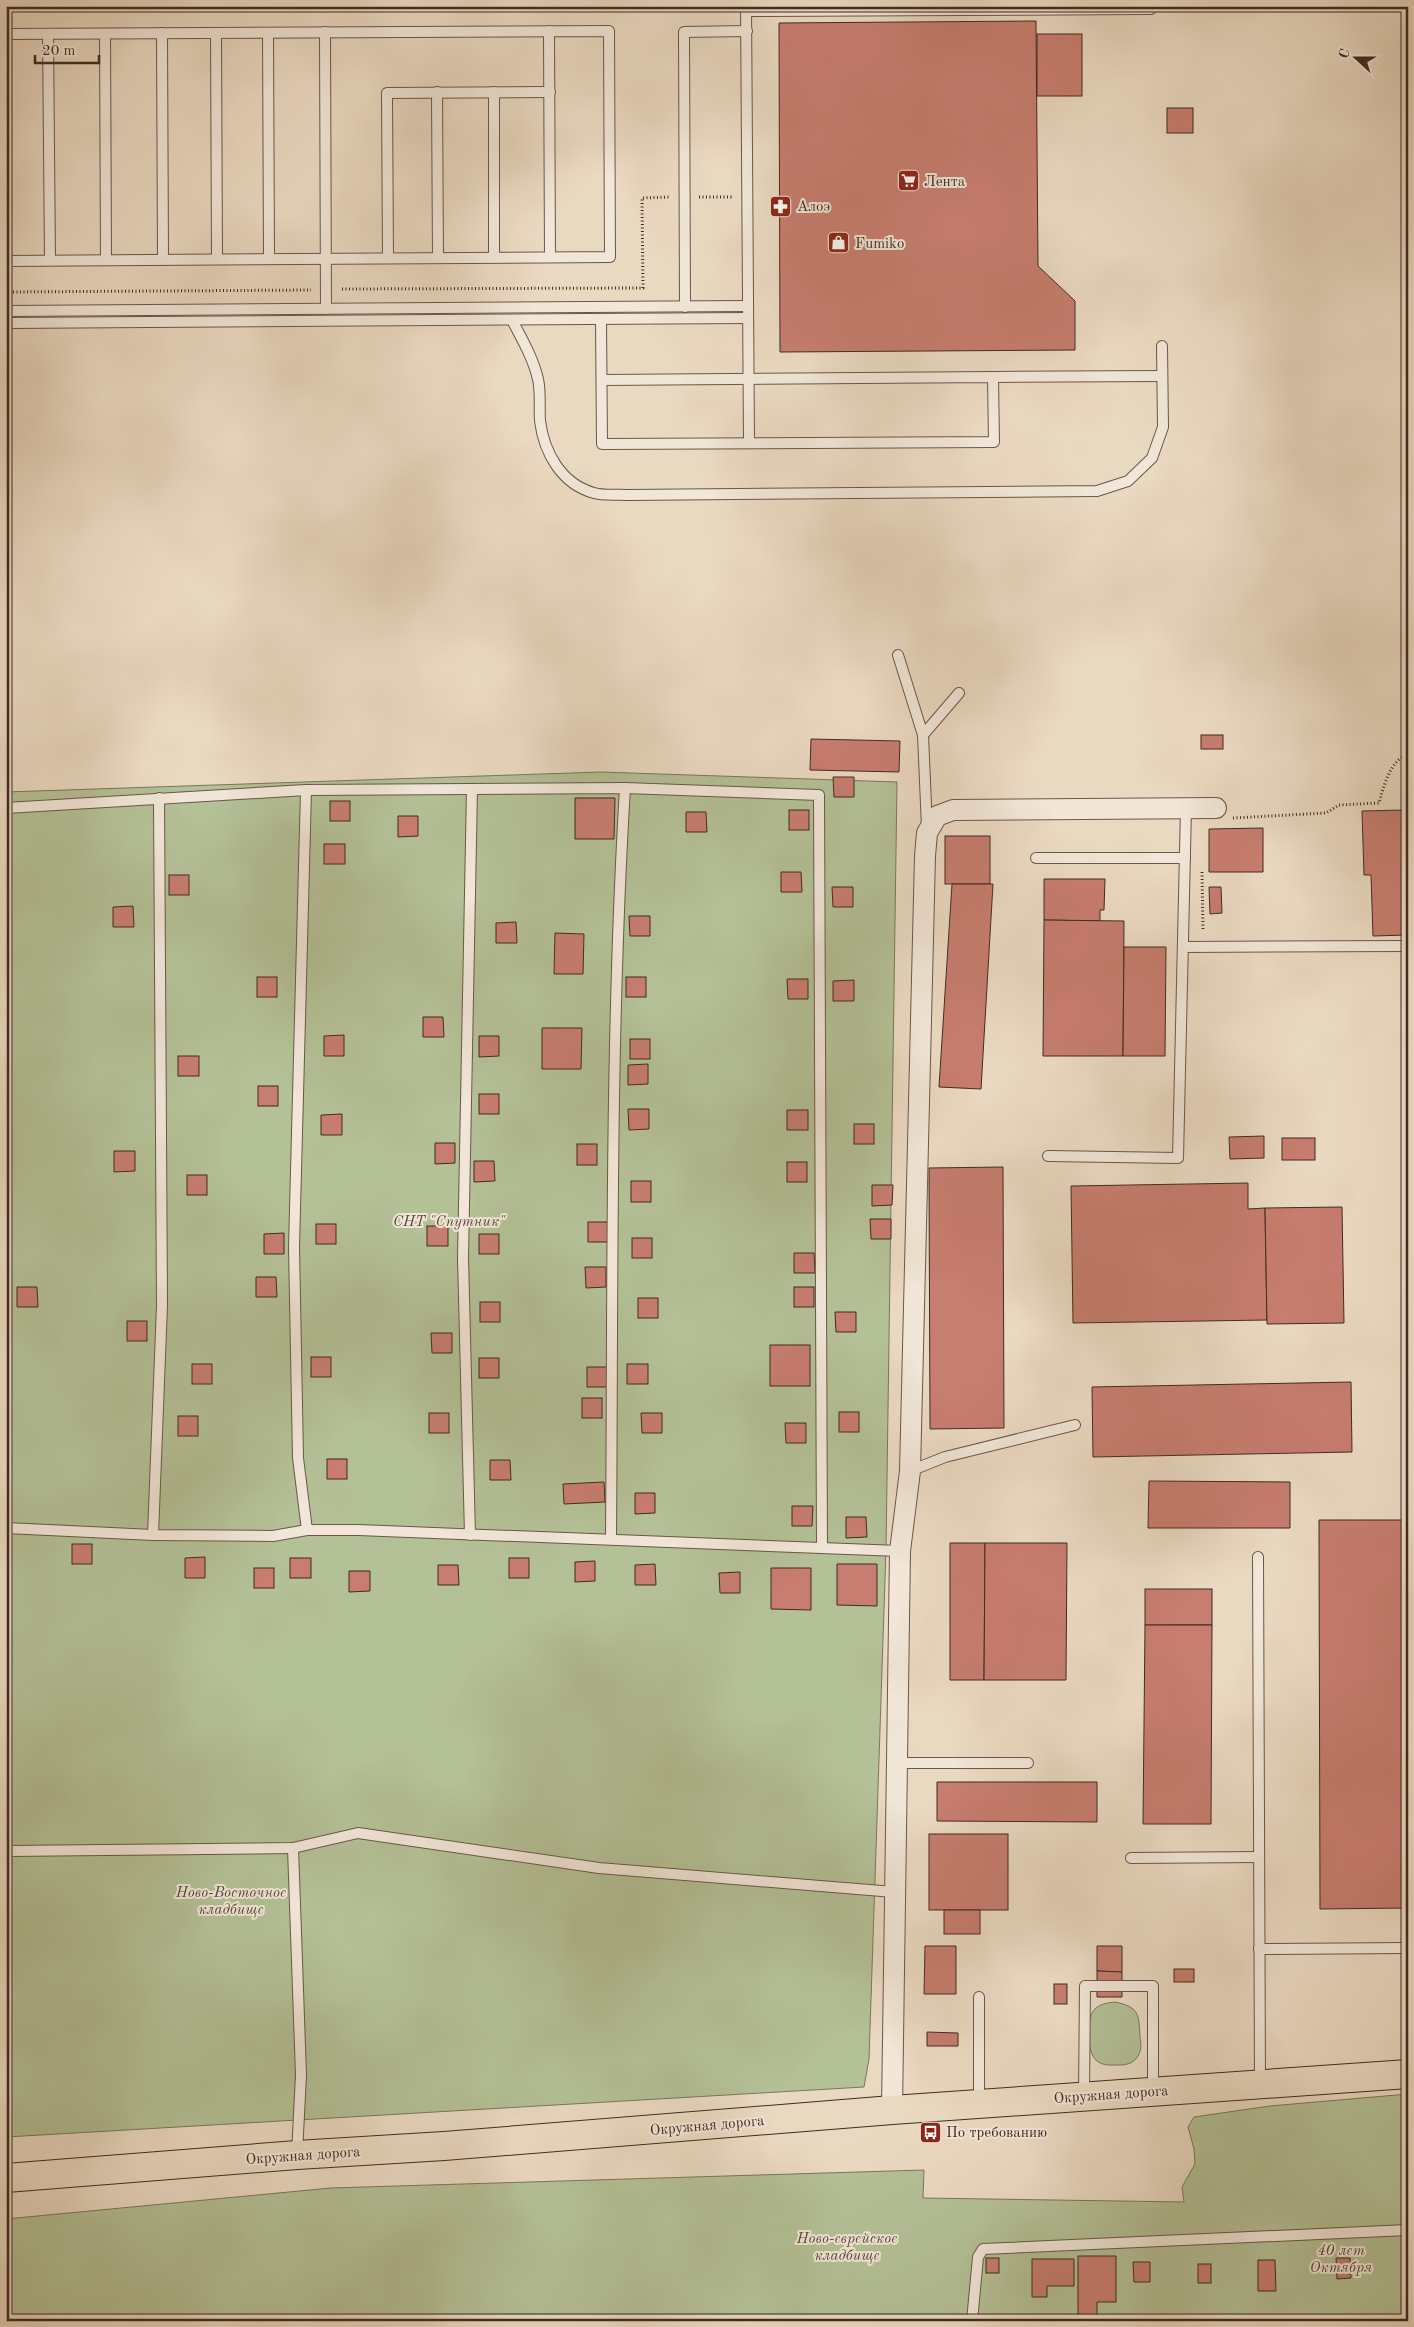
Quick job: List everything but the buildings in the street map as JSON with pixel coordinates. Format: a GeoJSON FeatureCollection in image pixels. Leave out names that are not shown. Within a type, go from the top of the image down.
{"type":"FeatureCollection","features":[{"type":"Feature","properties":{"kind":"main road","name":"Окружная дорога"},"geometry":{"type":"LineString","coordinates":[[6,2178],[296,2155],[454,2146],[1084,2095],[1408,2074]]}},
{"type":"Feature","properties":{"kind":"street"},"geometry":{"type":"LineString","coordinates":[[892,2110],[900,1550],[910,1471],[924,856],[927,833],[937,816],[953,810],[1186,808],[1223,813]]}},
{"type":"Feature","properties":{"kind":"lane"},"geometry":{"type":"LineString","coordinates":[[748,443],[746,9],[1151,9]]}},
{"type":"Feature","properties":{"kind":"lane"},"geometry":{"type":"LineString","coordinates":[[549,31],[550,257]]}},
{"type":"Feature","properties":{"kind":"lane"},"geometry":{"type":"LineString","coordinates":[[6,34],[609,31],[610,247],[610,256],[6,260]]}},
{"type":"Feature","properties":{"kind":"lane"},"geometry":{"type":"LineString","coordinates":[[686,306],[684,32],[747,31]]}},
{"type":"Feature","properties":{"kind":"lane"},"geometry":{"type":"LineString","coordinates":[[325,32],[326,309]]}},
{"type":"Feature","properties":{"kind":"lane"},"geometry":{"type":"LineString","coordinates":[[162,33],[163,260]]}},
{"type":"Feature","properties":{"kind":"lane"},"geometry":{"type":"LineString","coordinates":[[216,33],[217,259]]}},
{"type":"Feature","properties":{"kind":"lane"},"geometry":{"type":"LineString","coordinates":[[268,33],[269,259]]}},
{"type":"Feature","properties":{"kind":"lane"},"geometry":{"type":"LineString","coordinates":[[48,34],[50,260]]}},
{"type":"Feature","properties":{"kind":"lane"},"geometry":{"type":"LineString","coordinates":[[105,34],[106,260]]}},
{"type":"Feature","properties":{"kind":"lane"},"geometry":{"type":"LineString","coordinates":[[437,92],[438,258]]}},
{"type":"Feature","properties":{"kind":"lane"},"geometry":{"type":"LineString","coordinates":[[494,92],[494,257]]}},
{"type":"Feature","properties":{"kind":"lane"},"geometry":{"type":"LineString","coordinates":[[388,258],[387,93],[550,92]]}},
{"type":"Feature","properties":{"kind":"lane"},"geometry":{"type":"LineString","coordinates":[[6,311],[748,306]]}},
{"type":"Feature","properties":{"kind":"lane"},"geometry":{"type":"LineString","coordinates":[[6,323],[748,318]]}},
{"type":"Feature","properties":{"kind":"lane"},"geometry":{"type":"LineString","coordinates":[[512,320],[530,355],[538,381],[540,420],[546,448],[557,468],[568,478],[594,493],[638,495],[1097,492],[1128,481],[1152,458],[1162,427],[1162,346]]}},
{"type":"Feature","properties":{"kind":"lane"},"geometry":{"type":"LineString","coordinates":[[601,320],[602,444],[994,442],[993,377]]}},
{"type":"Feature","properties":{"kind":"lane"},"geometry":{"type":"LineString","coordinates":[[602,380],[1162,376]]}},
{"type":"Feature","properties":{"kind":"lane"},"geometry":{"type":"LineString","coordinates":[[898,655],[923,735],[927,833]]}},
{"type":"Feature","properties":{"kind":"lane"},"geometry":{"type":"LineString","coordinates":[[923,735],[959,693]]}},
{"type":"Feature","properties":{"kind":"lane"},"geometry":{"type":"LineString","coordinates":[[611,1539],[614,1127],[620,864],[625,788]]}},
{"type":"Feature","properties":{"kind":"lane"},"geometry":{"type":"LineString","coordinates":[[6,808],[306,790],[625,788],[819,795],[822,1546]]}},
{"type":"Feature","properties":{"kind":"lane"},"geometry":{"type":"LineString","coordinates":[[470,1535],[463,1258],[472,789]]}},
{"type":"Feature","properties":{"kind":"lane"},"geometry":{"type":"LineString","coordinates":[[306,790],[294,1247],[298,1458],[307,1530]]}},
{"type":"Feature","properties":{"kind":"lane"},"geometry":{"type":"LineString","coordinates":[[153,1535],[162,1305],[159,798]]}},
{"type":"Feature","properties":{"kind":"lane"},"geometry":{"type":"LineString","coordinates":[[1048,1156],[1178,1158],[1186,808]]}},
{"type":"Feature","properties":{"kind":"lane"},"geometry":{"type":"LineString","coordinates":[[1036,858],[1185,858]]}},
{"type":"Feature","properties":{"kind":"lane"},"geometry":{"type":"LineString","coordinates":[[1183,946],[1408,946]]}},
{"type":"Feature","properties":{"kind":"lane"},"geometry":{"type":"LineString","coordinates":[[910,1471],[945,1457],[1075,1425]]}},
{"type":"Feature","properties":{"kind":"lane"},"geometry":{"type":"LineString","coordinates":[[6,1528],[153,1535],[273,1536],[307,1530],[900,1550]]}},
{"type":"Feature","properties":{"kind":"lane"},"geometry":{"type":"LineString","coordinates":[[1258,1557],[1260,2084]]}},
{"type":"Feature","properties":{"kind":"lane"},"geometry":{"type":"LineString","coordinates":[[898,1763],[1028,1763]]}},
{"type":"Feature","properties":{"kind":"lane"},"geometry":{"type":"LineString","coordinates":[[6,1851],[293,1848],[358,1834],[599,1868],[894,1892]]}},
{"type":"Feature","properties":{"kind":"lane"},"geometry":{"type":"LineString","coordinates":[[293,1848],[301,2076],[296,2155]]}},
{"type":"Feature","properties":{"kind":"lane"},"geometry":{"type":"LineString","coordinates":[[1131,1858],[1259,1857]]}},
{"type":"Feature","properties":{"kind":"lane"},"geometry":{"type":"LineString","coordinates":[[1260,1949],[1408,1948]]}},
{"type":"Feature","properties":{"kind":"lane"},"geometry":{"type":"LineString","coordinates":[[1084,2095],[1085,1986],[1153,1986],[1152,2091]]}},
{"type":"Feature","properties":{"kind":"lane"},"geometry":{"type":"LineString","coordinates":[[979,1997],[979,2103]]}},
{"type":"Feature","properties":{"kind":"lane"},"geometry":{"type":"LineString","coordinates":[[972,2321],[978,2257],[983,2249],[1408,2230]]}},
{"type":"Feature","properties":{"kind":"path"},"geometry":{"type":"LineString","coordinates":[[1223,813],[1326,813],[1339,805],[1379,804],[1387,776],[1403,756],[1408,755]]}},
{"type":"Feature","properties":{"kind":"path"},"geometry":{"type":"LineString","coordinates":[[1202,868],[1204,946]]}},
{"type":"Feature","properties":{"kind":"green space","name":"СНТ \"Спутник\""},"geometry":{"type":"Polygon","coordinates":[[[601,772],[897,782],[886,1550],[869,2059],[864,2087],[6,2137],[6,792],[601,772]]]}},
{"type":"Feature","properties":{"kind":"green space"},"geometry":{"type":"Polygon","coordinates":[[[1115,2002],[1129,2006],[1136,2013],[1139,2023],[1141,2049],[1136,2058],[1130,2063],[1107,2065],[1099,2063],[1093,2057],[1089,2044],[1089,2028],[1091,2015],[1098,2006],[1115,2002]]]}},
{"type":"Feature","properties":{"kind":"green space","name":"Ново-еврейское кладбище"},"geometry":{"type":"Polygon","coordinates":[[[1408,2094],[1408,2321],[6,2321],[6,2219],[331,2188],[924,2170],[923,2198],[1184,2202],[1182,2187],[1195,2164],[1194,2149],[1188,2127],[1194,2117],[1270,2106],[1408,2094]]]}},
{"type":"Feature","properties":{"kind":"place","name":"Лента"},"geometry":{"type":"Point","coordinates":[908,181]}},
{"type":"Feature","properties":{"kind":"place","name":"Алоэ"},"geometry":{"type":"Point","coordinates":[781,206]}},
{"type":"Feature","properties":{"kind":"place","name":"Fumiko"},"geometry":{"type":"Point","coordinates":[839,243]}},
{"type":"Feature","properties":{"kind":"place","name":"По требованию"},"geometry":{"type":"Point","coordinates":[930,2132]}},
{"type":"Feature","properties":{"kind":"park label","name":"Ново-Восточное кладбище"},"geometry":{"type":"Point","coordinates":[231,1900]}},
{"type":"Feature","properties":{"kind":"park label","name":"40 лет Октября"},"geometry":{"type":"Point","coordinates":[1341,2258]}}]}
